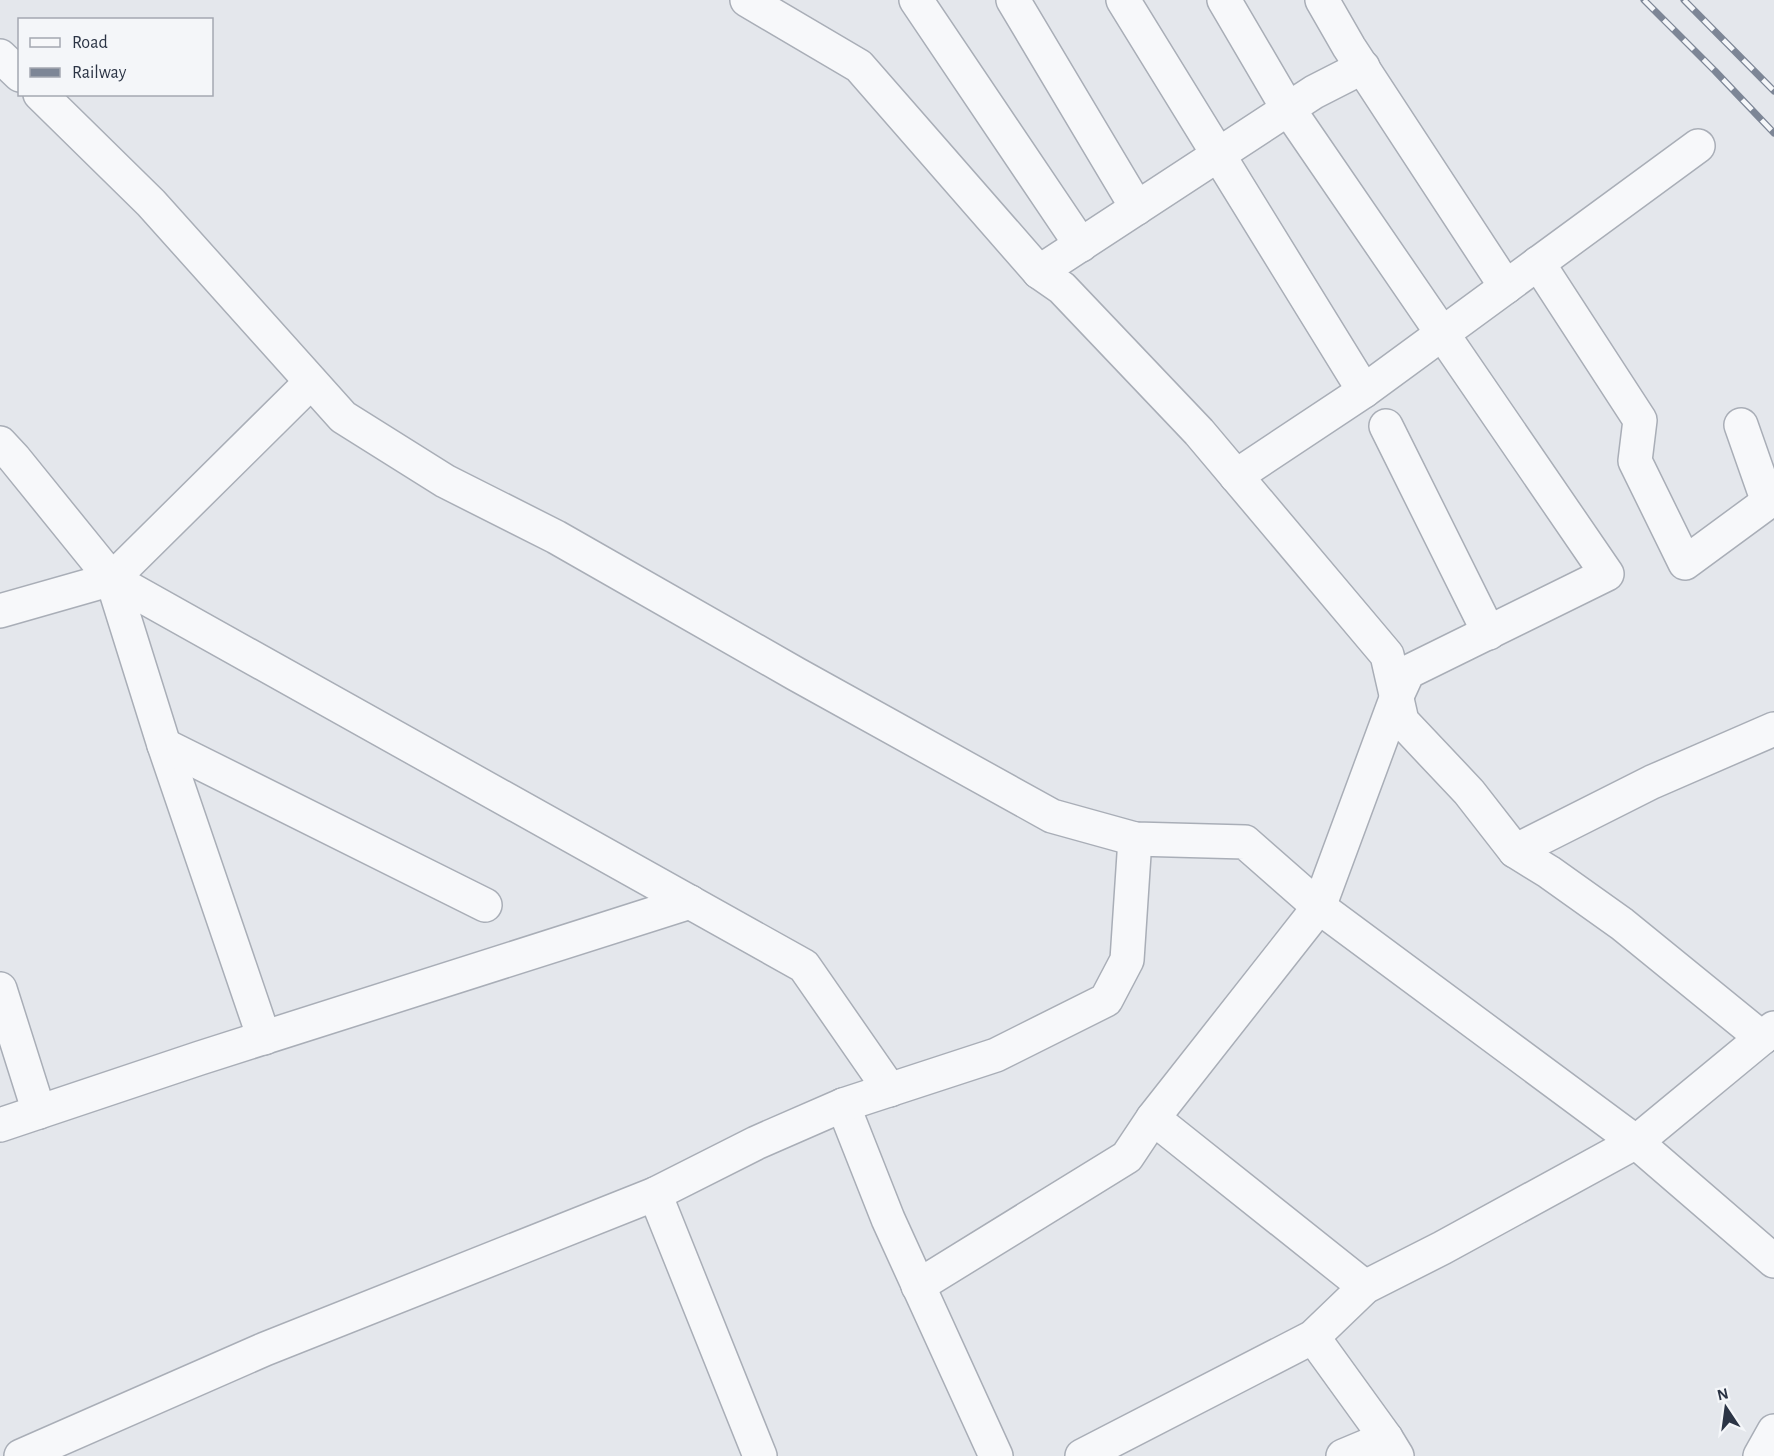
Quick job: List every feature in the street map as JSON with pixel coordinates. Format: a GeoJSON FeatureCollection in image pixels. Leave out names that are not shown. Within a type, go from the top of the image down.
{"type":"FeatureCollection","features":[{"type":"Feature","properties":{"kind":"street"},"geometry":{"type":"LineString","coordinates":[[747,0],[786,13],[860,66],[1038,272],[1062,288],[1199,432],[1387,655],[1402,721],[1469,792],[1515,851],[1549,872],[1622,924],[1768,1033],[1636,1142],[1442,1248],[1365,1287],[1313,1337],[1082,1456]]}},
{"type":"Feature","properties":{"kind":"street"},"geometry":{"type":"LineString","coordinates":[[916,0],[1081,245]]}},
{"type":"Feature","properties":{"kind":"street"},"geometry":{"type":"LineString","coordinates":[[1013,0],[1137,208]]}},
{"type":"Feature","properties":{"kind":"street"},"geometry":{"type":"LineString","coordinates":[[1123,0],[1364,391]]}},
{"type":"Feature","properties":{"kind":"street"},"geometry":{"type":"LineString","coordinates":[[918,1286],[1127,1156],[1153,1119],[1319,907],[1396,696],[1408,672],[1607,574],[1288,109],[1224,0]]}},
{"type":"Feature","properties":{"kind":"street"},"geometry":{"type":"LineString","coordinates":[[1322,0],[1506,287]]}},
{"type":"Feature","properties":{"kind":"street"},"geometry":{"type":"LineString","coordinates":[[0,56],[18,73]]}},
{"type":"Feature","properties":{"kind":"street"},"geometry":{"type":"LineString","coordinates":[[1038,272],[1314,92],[1363,67]]}},
{"type":"Feature","properties":{"kind":"street"},"geometry":{"type":"LineString","coordinates":[[42,96],[151,203],[343,417],[444,481],[556,537],[1052,816],[1135,839],[1245,842],[1319,907],[1636,1142],[1774,1261]]}},
{"type":"Feature","properties":{"kind":"street"},"geometry":{"type":"LineString","coordinates":[[1236,476],[1364,391],[1698,146]]}},
{"type":"Feature","properties":{"kind":"street"},"geometry":{"type":"LineString","coordinates":[[1538,263],[1640,420],[1635,461],[1685,563],[1768,502],[1741,425]]}},
{"type":"Feature","properties":{"kind":"street"},"geometry":{"type":"LineString","coordinates":[[0,611],[112,579],[311,382]]}},
{"type":"Feature","properties":{"kind":"street"},"geometry":{"type":"LineString","coordinates":[[1386,426],[1488,633]]}},
{"type":"Feature","properties":{"kind":"street"},"geometry":{"type":"LineString","coordinates":[[0,443],[112,579],[164,745],[264,1038]]}},
{"type":"Feature","properties":{"kind":"street"},"geometry":{"type":"LineString","coordinates":[[112,579],[804,966],[890,1090]]}},
{"type":"Feature","properties":{"kind":"street"},"geometry":{"type":"LineString","coordinates":[[1515,851],[1652,782],[1774,729]]}},
{"type":"Feature","properties":{"kind":"street"},"geometry":{"type":"LineString","coordinates":[[164,745],[485,905]]}},
{"type":"Feature","properties":{"kind":"street"},"geometry":{"type":"LineString","coordinates":[[21,1456],[265,1349],[656,1194],[756,1143],[843,1106],[996,1055],[1106,1000],[1127,960],[1135,839]]}},
{"type":"Feature","properties":{"kind":"street"},"geometry":{"type":"LineString","coordinates":[[0,1125],[264,1038],[690,903]]}},
{"type":"Feature","properties":{"kind":"street"},"geometry":{"type":"LineString","coordinates":[[0,989],[39,1112]]}},
{"type":"Feature","properties":{"kind":"street"},"geometry":{"type":"LineString","coordinates":[[843,1106],[888,1219],[996,1456]]}},
{"type":"Feature","properties":{"kind":"street"},"geometry":{"type":"LineString","coordinates":[[1153,1119],[1365,1287]]}},
{"type":"Feature","properties":{"kind":"street"},"geometry":{"type":"LineString","coordinates":[[656,1194],[760,1456]]}},
{"type":"Feature","properties":{"kind":"street"},"geometry":{"type":"LineString","coordinates":[[1313,1337],[1391,1447],[1343,1456]]}},
{"type":"Feature","properties":{"kind":"street"},"geometry":{"type":"LineString","coordinates":[[1760,1456],[1774,1431]]}},
{"type":"Feature","properties":{"kind":"railway"},"geometry":{"type":"LineString","coordinates":[[1644,0],[1774,133]]}},
{"type":"Feature","properties":{"kind":"railway"},"geometry":{"type":"LineString","coordinates":[[1684,0],[1774,91]]}}]}
